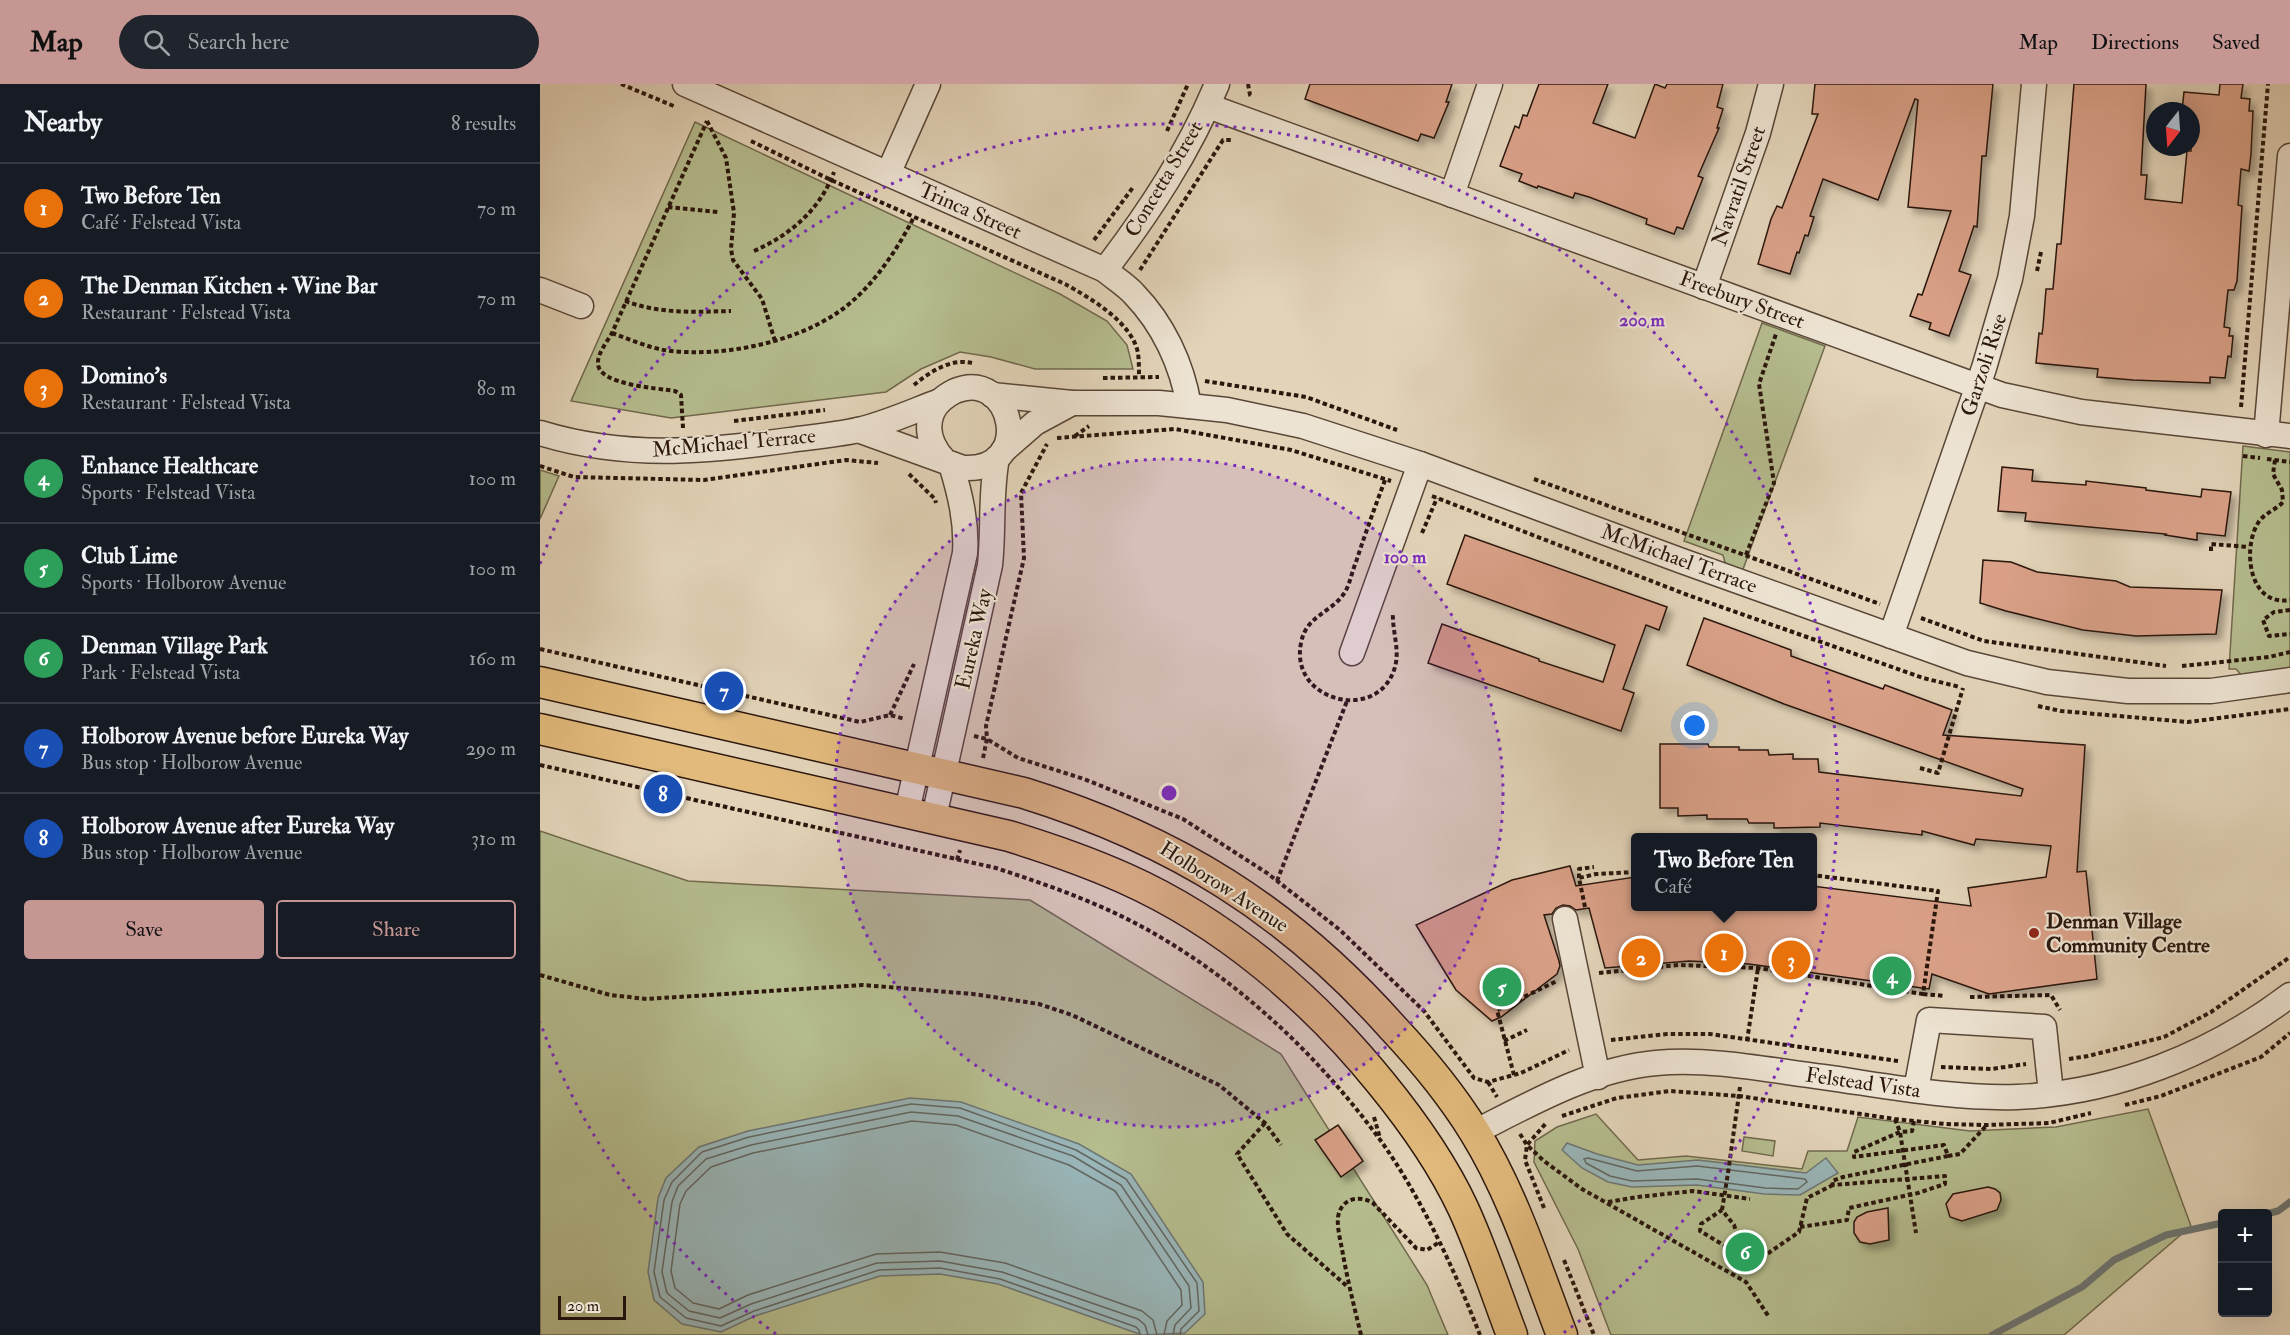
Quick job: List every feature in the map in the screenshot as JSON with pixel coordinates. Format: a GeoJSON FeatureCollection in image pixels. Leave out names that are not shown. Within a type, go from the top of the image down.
{"type":"FeatureCollection","features":[{"type":"Feature","properties":{"kind":"main road","name":"Holborow Avenue"},"geometry":{"type":"LineString","coordinates":[[540,682],[1024,794],[1073,808],[1150,840],[1209,872],[1286,925],[1340,971],[1445,1089],[1533,1220],[1562,1335]]}},
{"type":"Feature","properties":{"kind":"main road","name":"Holborow Avenue"},"geometry":{"type":"LineString","coordinates":[[540,729],[1009,836],[1063,853],[1126,879],[1194,916],[1258,960],[1311,1005],[1354,1050],[1396,1100],[1432,1154],[1462,1206],[1512,1335]]}},
{"type":"Feature","properties":{"kind":"main road","name":"Felstead Vista"},"geometry":{"type":"LineString","coordinates":[[1432,1154],[1475,1132]]}},
{"type":"Feature","properties":{"kind":"street","name":"Trinca Street"},"geometry":{"type":"LineString","coordinates":[[685,84],[1105,270],[1133,292],[1157,321],[1175,355],[1189,406]]}},
{"type":"Feature","properties":{"kind":"street"},"geometry":{"type":"LineString","coordinates":[[888,174],[928,84]]}},
{"type":"Feature","properties":{"kind":"street"},"geometry":{"type":"LineString","coordinates":[[1452,195],[1490,84]]}},
{"type":"Feature","properties":{"kind":"street","name":"Navratil Street"},"geometry":{"type":"LineString","coordinates":[[1704,287],[1758,133],[1771,84]]}},
{"type":"Feature","properties":{"kind":"street","name":"Garzoli Rise"},"geometry":{"type":"LineString","coordinates":[[1891,636],[1911,609],[2010,279],[2022,216],[2034,84]]}},
{"type":"Feature","properties":{"kind":"street","name":"Freebury Street"},"geometry":{"type":"LineString","coordinates":[[1213,95],[1452,195],[2010,397],[2081,412],[2290,436]]}},
{"type":"Feature","properties":{"kind":"street","name":"Concetta Street"},"geometry":{"type":"LineString","coordinates":[[1105,270],[1174,171],[1213,95]]}},
{"type":"Feature","properties":{"kind":"street"},"geometry":{"type":"LineString","coordinates":[[2266,435],[2290,156]]}},
{"type":"Feature","properties":{"kind":"street"},"geometry":{"type":"LineString","coordinates":[[540,290],[581,306]]}},
{"type":"Feature","properties":{"kind":"street"},"geometry":{"type":"LineString","coordinates":[[970,388],[992,395],[1002,404],[1008,415],[1010,427],[1009,440],[1000,455],[987,465],[975,469],[947,462],[935,450],[930,438],[929,425],[940,401],[948,394],[970,388]]}},
{"type":"Feature","properties":{"kind":"street","name":"McMichael Terrace"},"geometry":{"type":"LineString","coordinates":[[992,395],[1072,403],[1160,403],[1227,410],[1303,426],[1420,464],[1967,663],[2058,684],[2128,691],[2211,691],[2290,680]]}},
{"type":"Feature","properties":{"kind":"street","name":"McMichael Terrace"},"geometry":{"type":"LineString","coordinates":[[540,433],[566,441],[633,451],[667,452],[735,447],[858,430],[940,401]]}},
{"type":"Feature","properties":{"kind":"street","name":"McMichael Terrace"},"geometry":{"type":"LineString","coordinates":[[1000,455],[1035,423],[1072,403]]}},
{"type":"Feature","properties":{"kind":"street","name":"McMichael Terrace"},"geometry":{"type":"LineString","coordinates":[[858,430],[947,462]]}},
{"type":"Feature","properties":{"kind":"street","name":"Eureka Way"},"geometry":{"type":"LineString","coordinates":[[920,814],[930,771],[990,565],[993,541],[992,483],[1000,455]]}},
{"type":"Feature","properties":{"kind":"street","name":"Eureka Way"},"geometry":{"type":"LineString","coordinates":[[930,771],[966,536],[962,503],[947,462]]}},
{"type":"Feature","properties":{"kind":"street"},"geometry":{"type":"LineString","coordinates":[[1352,653],[1420,464]]}},
{"type":"Feature","properties":{"kind":"street"},"geometry":{"type":"LineString","coordinates":[[1565,919],[1591,972],[1582,1006],[1598,1077]]}},
{"type":"Feature","properties":{"kind":"street","name":"Felstead Vista"},"geometry":{"type":"LineString","coordinates":[[1475,1132],[1574,1083],[1656,1063],[1711,1062],[1954,1095],[2018,1097],[2051,1093],[2115,1082],[2157,1068],[2210,1046],[2270,1010],[2290,995]]}},
{"type":"Feature","properties":{"kind":"street"},"geometry":{"type":"LineString","coordinates":[[1916,1090],[1929,1020],[2043,1027],[2051,1093]]}},
{"type":"Feature","properties":{"kind":"path"},"geometry":{"type":"LineString","coordinates":[[621,84],[682,110]]}},
{"type":"Feature","properties":{"kind":"path"},"geometry":{"type":"LineString","coordinates":[[1163,138],[1188,84]]}},
{"type":"Feature","properties":{"kind":"path"},"geometry":{"type":"LineString","coordinates":[[2240,411],[2268,84]]}},
{"type":"Feature","properties":{"kind":"path"},"geometry":{"type":"LineString","coordinates":[[705,120],[715,124]]}},
{"type":"Feature","properties":{"kind":"path"},"geometry":{"type":"LineString","coordinates":[[672,428],[683,428],[681,394],[610,380],[600,372],[598,358],[612,333],[705,120]]}},
{"type":"Feature","properties":{"kind":"path"},"geometry":{"type":"LineString","coordinates":[[705,120],[726,158],[734,213],[731,249],[733,260],[762,299],[775,341]]}},
{"type":"Feature","properties":{"kind":"path"},"geometry":{"type":"LineString","coordinates":[[743,137],[831,180],[1065,284],[1097,302],[1124,327],[1138,352],[1139,377]]}},
{"type":"Feature","properties":{"kind":"path"},"geometry":{"type":"LineString","coordinates":[[1140,270],[1223,140],[1233,139]]}},
{"type":"Feature","properties":{"kind":"path"},"geometry":{"type":"LineString","coordinates":[[754,251],[776,241],[795,227],[825,195],[841,153]]}},
{"type":"Feature","properties":{"kind":"path"},"geometry":{"type":"LineString","coordinates":[[1093,241],[1140,178]]}},
{"type":"Feature","properties":{"kind":"path"},"geometry":{"type":"LineString","coordinates":[[668,207],[718,212]]}},
{"type":"Feature","properties":{"kind":"path"},"geometry":{"type":"LineString","coordinates":[[612,333],[664,350],[732,350],[775,341],[836,314],[853,300],[902,241],[914,217]]}},
{"type":"Feature","properties":{"kind":"path"},"geometry":{"type":"LineString","coordinates":[[625,301],[644,308],[666,312],[731,311]]}},
{"type":"Feature","properties":{"kind":"path"},"geometry":{"type":"LineString","coordinates":[[1746,555],[1774,483],[1759,384],[1782,315]]}},
{"type":"Feature","properties":{"kind":"path"},"geometry":{"type":"LineString","coordinates":[[907,391],[942,366],[967,362],[975,364]]}},
{"type":"Feature","properties":{"kind":"path"},"geometry":{"type":"LineString","coordinates":[[1097,378],[1182,378],[1306,397],[1407,434]]}},
{"type":"Feature","properties":{"kind":"path"},"geometry":{"type":"LineString","coordinates":[[730,422],[834,409]]}},
{"type":"Feature","properties":{"kind":"path"},"geometry":{"type":"LineString","coordinates":[[1974,690],[1923,678],[1691,596],[1411,488],[1291,450],[1175,429],[1050,438],[1021,493],[1024,558],[986,726],[987,739],[1018,758],[1084,779],[1183,819],[1277,881],[1340,930],[1424,1011],[1474,1078],[1488,1082],[1514,1076],[1572,1048],[1590,1042],[1667,1034],[1710,1034],[1748,1038],[1948,1068],[1991,1069],[2088,1056],[2164,1037],[2211,1012],[2290,957]]}},
{"type":"Feature","properties":{"kind":"path"},"geometry":{"type":"LineString","coordinates":[[2240,456],[2290,462]]}},
{"type":"Feature","properties":{"kind":"path"},"geometry":{"type":"LineString","coordinates":[[540,466],[574,477],[704,480],[846,460],[889,464]]}},
{"type":"Feature","properties":{"kind":"path"},"geometry":{"type":"LineString","coordinates":[[2275,460],[2273,474],[2282,490],[2283,502],[2259,521],[2249,547],[2256,584],[2271,598],[2290,600]]}},
{"type":"Feature","properties":{"kind":"path"},"geometry":{"type":"LineString","coordinates":[[906,472],[935,499],[938,509]]}},
{"type":"Feature","properties":{"kind":"path"},"geometry":{"type":"LineString","coordinates":[[1532,478],[1746,555],[1911,609],[1920,618],[1984,641],[2173,667],[2269,657],[2290,652]]}},
{"type":"Feature","properties":{"kind":"path"},"geometry":{"type":"LineString","coordinates":[[1314,686],[1305,673],[1300,658],[1301,643],[1306,628],[1316,616],[1329,608],[1344,592],[1385,480]]}},
{"type":"Feature","properties":{"kind":"path"},"geometry":{"type":"LineString","coordinates":[[2211,551],[2211,544],[2249,547]]}},
{"type":"Feature","properties":{"kind":"path"},"geometry":{"type":"LineString","coordinates":[[2290,610],[2274,612],[2263,620],[2269,636],[2290,634]]}},
{"type":"Feature","properties":{"kind":"path"},"geometry":{"type":"LineString","coordinates":[[540,649],[860,722],[890,715],[915,662]]}},
{"type":"Feature","properties":{"kind":"path"},"geometry":{"type":"LineString","coordinates":[[1920,768],[1938,773],[1963,688]]}},
{"type":"Feature","properties":{"kind":"path"},"geometry":{"type":"LineString","coordinates":[[1277,881],[1347,701]]}},
{"type":"Feature","properties":{"kind":"path"},"geometry":{"type":"LineString","coordinates":[[2028,704],[2061,711],[2188,722],[2290,709]]}},
{"type":"Feature","properties":{"kind":"path"},"geometry":{"type":"LineString","coordinates":[[540,765],[996,868],[1065,891],[1108,910],[1184,952],[1242,993],[1300,1045],[1381,1142],[1419,1204],[1456,1277],[1480,1335]]}},
{"type":"Feature","properties":{"kind":"path"},"geometry":{"type":"LineString","coordinates":[[1581,892],[1578,869],[1594,867]]}},
{"type":"Feature","properties":{"kind":"path"},"geometry":{"type":"LineString","coordinates":[[1579,879],[1596,874],[1631,872]]}},
{"type":"Feature","properties":{"kind":"path"},"geometry":{"type":"LineString","coordinates":[[1514,1076],[1497,1010],[1562,979],[1591,972],[1679,965],[1758,968],[1923,994],[1938,891],[1817,876]]}},
{"type":"Feature","properties":{"kind":"path"},"geometry":{"type":"LineString","coordinates":[[1758,968],[1722,1210],[1701,1224],[1700,1231],[1754,1263],[1799,1230],[1846,1220],[1849,1208],[1911,1195],[1945,1184],[1945,1176],[1833,1185],[1807,1198],[1799,1230]]}},
{"type":"Feature","properties":{"kind":"path"},"geometry":{"type":"LineString","coordinates":[[540,975],[610,995],[647,999],[863,985],[974,994],[1039,1004],[1072,1015],[1219,1085],[1265,1123],[1281,1145]]}},
{"type":"Feature","properties":{"kind":"path"},"geometry":{"type":"LineString","coordinates":[[1504,1041],[1527,1030]]}},
{"type":"Feature","properties":{"kind":"path"},"geometry":{"type":"LineString","coordinates":[[1558,1118],[1617,1098],[1670,1091],[1739,1096],[1894,1119],[1903,1150],[1916,1233]]}},
{"type":"Feature","properties":{"kind":"path"},"geometry":{"type":"LineString","coordinates":[[1533,1220],[1525,1160],[1527,1145],[1549,1121]]}},
{"type":"Feature","properties":{"kind":"path"},"geometry":{"type":"LineString","coordinates":[[1914,1121],[1912,1131],[1899,1132],[1854,1152],[1854,1157],[1944,1145],[1948,1156]]}},
{"type":"Feature","properties":{"kind":"path"},"geometry":{"type":"LineString","coordinates":[[1265,1123],[1237,1154],[1287,1234],[1349,1287]]}},
{"type":"Feature","properties":{"kind":"path"},"geometry":{"type":"LineString","coordinates":[[1833,1185],[1833,1182],[1843,1177],[1960,1154],[1986,1125]]}},
{"type":"Feature","properties":{"kind":"path"},"geometry":{"type":"LineString","coordinates":[[1527,1145],[1562,1174],[1607,1203],[1746,1282],[1769,1317]]}},
{"type":"Feature","properties":{"kind":"path"},"geometry":{"type":"LineString","coordinates":[[1607,1203],[1693,1191],[1750,1198]]}},
{"type":"Feature","properties":{"kind":"path"},"geometry":{"type":"LineString","coordinates":[[1361,1335],[1349,1287],[1338,1219],[1340,1210],[1349,1199],[1365,1198],[1373,1203],[1416,1248],[1427,1250],[1438,1243]]}},
{"type":"Feature","properties":{"kind":"path"},"geometry":{"type":"LineString","coordinates":[[1722,1210],[1734,1225],[1740,1243],[1763,1257]]}},
{"type":"Feature","properties":{"kind":"path"},"geometry":{"type":"LineString","coordinates":[[1730,1249],[1740,1243]]}},
{"type":"Feature","properties":{"kind":"path"},"geometry":{"type":"LineString","coordinates":[[1564,1258],[1594,1335]]}},
{"type":"Feature","properties":{"kind":"green space"},"geometry":{"type":"Polygon","coordinates":[[[695,122],[1060,294],[1107,321],[1127,345],[1133,369],[1035,369],[991,357],[960,352],[921,369],[886,392],[671,418],[571,401],[695,122]]]}},
{"type":"Feature","properties":{"kind":"green space"},"geometry":{"type":"Polygon","coordinates":[[[1762,323],[1825,346],[1742,572],[1726,566],[1723,555],[1684,541],[1762,323]]]}},
{"type":"Feature","properties":{"kind":"green space"},"geometry":{"type":"Polygon","coordinates":[[[2243,446],[2290,452],[2290,671],[2243,677],[2236,669],[2229,669],[2243,446]]]}},
{"type":"Feature","properties":{"kind":"green space"},"geometry":{"type":"Polygon","coordinates":[[[540,470],[559,476],[540,519],[540,470]]]}},
{"type":"Feature","properties":{"kind":"green space"},"geometry":{"type":"Polygon","coordinates":[[[540,831],[688,881],[1030,900],[1281,1054],[1427,1285],[1448,1335],[540,1335],[540,831]]]}},
{"type":"Feature","properties":{"kind":"green space"},"geometry":{"type":"Polygon","coordinates":[[[2148,1109],[2191,1226],[2064,1335],[1611,1335],[1578,1249],[1534,1162],[1535,1141],[1557,1127],[1596,1114],[1638,1160],[1686,1156],[1802,1169],[1808,1151],[1847,1151],[1858,1117],[1970,1131],[2056,1127],[2148,1109]]]}},
{"type":"Feature","properties":{"kind":"green space"},"geometry":{"type":"Polygon","coordinates":[[[1744,1137],[1775,1141],[1773,1156],[1742,1151],[1744,1137]]]}},
{"type":"Feature","properties":{"kind":"water"},"geometry":{"type":"Polygon","coordinates":[[[910,1098],[961,1102],[1079,1144],[1131,1174],[1203,1282],[1205,1314],[1185,1333],[1142,1335],[998,1284],[940,1274],[880,1276],[755,1316],[721,1332],[682,1324],[654,1300],[648,1272],[658,1198],[666,1178],[699,1147],[748,1131],[910,1098]]]}},
{"type":"Feature","properties":{"kind":"water"},"geometry":{"type":"Polygon","coordinates":[[[1567,1143],[1638,1165],[1698,1160],[1806,1173],[1826,1158],[1838,1173],[1800,1195],[1764,1194],[1697,1185],[1632,1187],[1608,1182],[1582,1168],[1562,1150],[1567,1143]]]}},
{"type":"Feature","properties":{"kind":"building"},"geometry":{"type":"Polygon","coordinates":[[[1310,84],[1452,84],[1446,102],[1449,102],[1434,138],[1421,134],[1418,141],[1305,99],[1310,84]]]}},
{"type":"Feature","properties":{"kind":"building"},"geometry":{"type":"Polygon","coordinates":[[[1539,84],[1608,84],[1593,123],[1635,138],[1655,84],[1665,88],[1667,84],[1723,84],[1717,107],[1723,109],[1717,128],[1719,128],[1698,176],[1703,178],[1683,229],[1677,227],[1674,234],[1646,224],[1647,219],[1589,197],[1575,193],[1573,198],[1538,186],[1537,188],[1519,181],[1522,174],[1500,166],[1515,126],[1519,128],[1523,115],[1527,116],[1539,84]]]}},
{"type":"Feature","properties":{"kind":"building"},"geometry":{"type":"Polygon","coordinates":[[[1815,84],[1993,84],[1986,156],[1982,156],[1977,227],[1974,226],[1959,271],[1971,275],[1949,336],[1929,329],[1931,323],[1910,316],[1918,294],[1922,295],[1951,211],[1908,207],[1918,100],[1915,99],[1878,200],[1823,179],[1810,216],[1814,217],[1808,236],[1805,235],[1790,274],[1758,264],[1771,219],[1777,206],[1782,208],[1818,114],[1812,114],[1815,84]]]}},
{"type":"Feature","properties":{"kind":"building"},"geometry":{"type":"Polygon","coordinates":[[[2074,84],[2146,84],[2141,175],[2147,175],[2145,199],[2182,203],[2187,156],[2200,156],[2200,102],[2183,102],[2184,92],[2219,95],[2220,84],[2243,84],[2241,98],[2250,99],[2249,111],[2253,111],[2251,154],[2249,171],[2241,169],[2238,205],[2242,206],[2237,281],[2234,290],[2228,290],[2224,327],[2230,328],[2229,336],[2233,336],[2231,357],[2228,356],[2225,378],[2210,377],[2210,383],[2133,380],[2097,377],[2098,369],[2036,363],[2039,333],[2042,334],[2043,327],[2046,289],[2053,289],[2057,244],[2061,244],[2074,84]]]}},
{"type":"Feature","properties":{"kind":"building"},"geometry":{"type":"Polygon","coordinates":[[[2002,467],[2033,470],[2032,481],[2086,485],[2086,481],[2201,497],[2202,489],[2231,492],[2225,536],[2197,533],[2197,540],[2166,534],[2025,521],[2026,513],[1998,511],[2002,467]]]}},
{"type":"Feature","properties":{"kind":"building"},"geometry":{"type":"Polygon","coordinates":[[[1465,535],[1667,607],[1659,630],[1646,625],[1623,689],[1634,693],[1621,731],[1428,663],[1442,624],[1539,659],[1539,661],[1603,682],[1615,645],[1447,584],[1465,535]]]}},
{"type":"Feature","properties":{"kind":"building"},"geometry":{"type":"Polygon","coordinates":[[[1983,560],[2011,562],[2037,572],[2116,581],[2130,587],[2222,590],[2216,634],[2136,636],[2083,630],[1980,603],[1983,560]]]}},
{"type":"Feature","properties":{"kind":"building"},"geometry":{"type":"Polygon","coordinates":[[[1704,618],[1791,650],[1791,656],[1883,689],[1885,685],[1952,710],[1943,735],[2085,745],[2077,872],[2086,871],[2097,979],[1989,994],[1932,974],[1929,989],[1749,964],[1689,961],[1605,968],[1589,908],[1576,910],[1563,905],[1556,908],[1552,914],[1544,915],[1559,961],[1557,974],[1501,1017],[1492,1021],[1456,990],[1416,925],[1512,880],[1570,866],[1576,886],[1631,878],[1631,911],[1817,911],[1817,887],[1971,906],[1968,888],[2046,877],[2051,846],[1976,839],[1974,845],[1922,831],[1922,835],[1820,823],[1820,827],[1774,828],[1774,823],[1749,823],[1747,819],[1707,819],[1707,815],[1678,816],[1678,808],[1660,808],[1660,744],[1708,744],[1709,747],[1739,747],[1739,750],[1768,750],[1769,755],[1793,754],[1793,759],[1818,759],[1819,772],[2021,796],[2023,789],[1784,704],[1687,665],[1704,618]]]}},
{"type":"Feature","properties":{"kind":"building"},"geometry":{"type":"Polygon","coordinates":[[[1338,1125],[1363,1161],[1341,1177],[1315,1140],[1338,1125]]]}},
{"type":"Feature","properties":{"kind":"building"},"geometry":{"type":"Polygon","coordinates":[[[1988,1187],[2000,1193],[2001,1200],[1997,1210],[1962,1221],[1950,1217],[1946,1204],[1953,1194],[1988,1187]]]}},
{"type":"Feature","properties":{"kind":"building"},"geometry":{"type":"Polygon","coordinates":[[[1888,1208],[1889,1240],[1870,1244],[1860,1242],[1854,1233],[1854,1222],[1857,1217],[1867,1212],[1888,1208]]]}},
{"type":"Feature","properties":{"kind":"waterway"},"geometry":{"type":"LineString","coordinates":[[2272,1212],[2290,1202]]}},
{"type":"Feature","properties":{"kind":"waterway"},"geometry":{"type":"LineString","coordinates":[[1992,1335],[2082,1287],[2114,1260],[2166,1235],[2218,1224]]}},
{"type":"Feature","properties":{"kind":"place","name":"Holborow Avenue before Eureka Way"},"geometry":{"type":"Point","coordinates":[724,691]}},
{"type":"Feature","properties":{"kind":"place","name":"Holborow Avenue after Eureka Way"},"geometry":{"type":"Point","coordinates":[663,794]}},
{"type":"Feature","properties":{"kind":"place","name":"Denman Village Community Centre"},"geometry":{"type":"Point","coordinates":[2034,933]}},
{"type":"Feature","properties":{"kind":"place","name":"Two Before Ten"},"geometry":{"type":"Point","coordinates":[1724,953]}},
{"type":"Feature","properties":{"kind":"place","name":"The Denman Kitchen + Wine Bar"},"geometry":{"type":"Point","coordinates":[1641,958]}},
{"type":"Feature","properties":{"kind":"place","name":"Domino's"},"geometry":{"type":"Point","coordinates":[1791,960]}},
{"type":"Feature","properties":{"kind":"place","name":"Enhance Healthcare"},"geometry":{"type":"Point","coordinates":[1892,976]}},
{"type":"Feature","properties":{"kind":"place","name":"Club Lime"},"geometry":{"type":"Point","coordinates":[1502,987]}},
{"type":"Feature","properties":{"kind":"place","name":"Denman Village Park"},"geometry":{"type":"Point","coordinates":[1745,1252]}}]}
